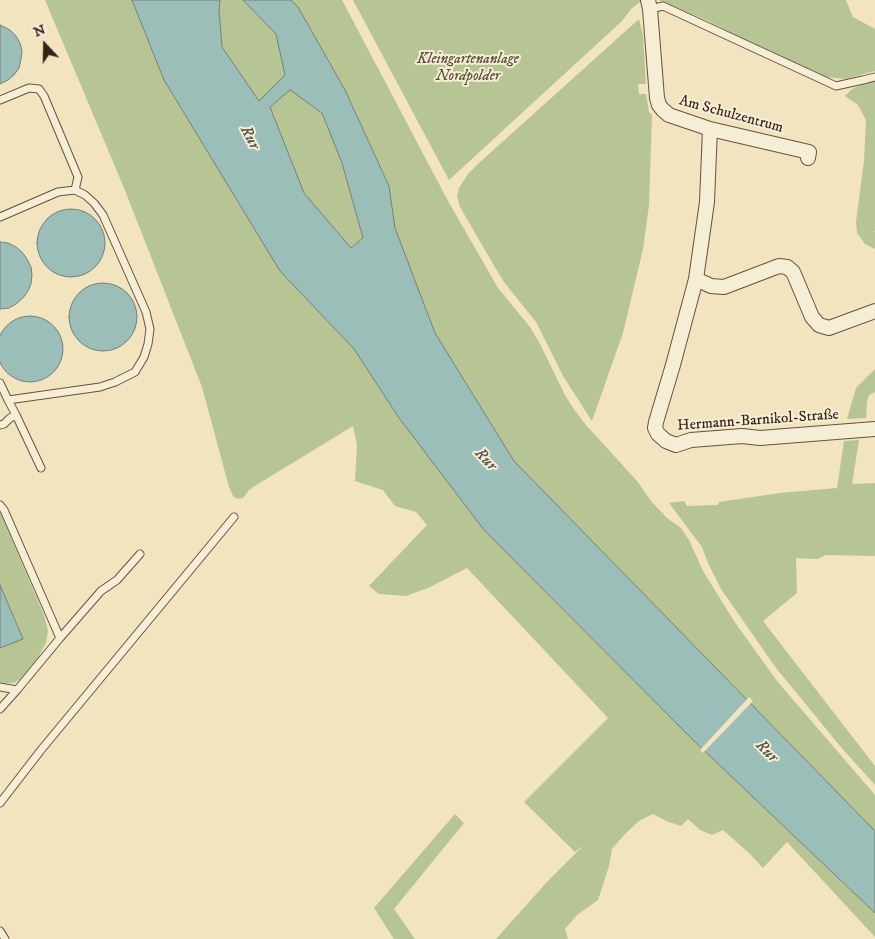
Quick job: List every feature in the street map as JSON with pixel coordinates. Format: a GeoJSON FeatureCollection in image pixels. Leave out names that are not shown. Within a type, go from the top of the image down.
{"type":"FeatureCollection","features":[{"type":"Feature","properties":{"kind":"street","name":"Am Schulzentrum"},"geometry":{"type":"LineString","coordinates":[[649,4],[659,105],[662,110],[669,115],[710,129],[809,152],[808,158]]}},
{"type":"Feature","properties":{"kind":"street","name":"Hermann-Barnikol-Straße"},"geometry":{"type":"LineString","coordinates":[[710,129],[706,202],[696,279],[656,422],[655,428],[658,434],[666,441],[676,445],[692,440],[742,436],[760,438],[875,429]]}},
{"type":"Feature","properties":{"kind":"street"},"geometry":{"type":"LineString","coordinates":[[696,279],[711,286],[724,287],[779,266],[787,267],[793,272],[812,317],[819,325],[829,328],[875,311]]}},
{"type":"Feature","properties":{"kind":"lane"},"geometry":{"type":"LineString","coordinates":[[649,4],[663,6],[836,86],[875,76]]}},
{"type":"Feature","properties":{"kind":"lane"},"geometry":{"type":"LineString","coordinates":[[0,100],[29,88],[39,89],[44,96],[78,177],[74,190]]}},
{"type":"Feature","properties":{"kind":"lane"},"geometry":{"type":"LineString","coordinates":[[0,217],[58,192],[74,190],[85,195],[103,215],[146,312],[150,329],[144,357],[135,372],[100,387],[8,400]]}},
{"type":"Feature","properties":{"kind":"lane"},"geometry":{"type":"LineString","coordinates":[[0,383],[41,468]]}},
{"type":"Feature","properties":{"kind":"lane"},"geometry":{"type":"LineString","coordinates":[[0,425],[16,415]]}},
{"type":"Feature","properties":{"kind":"lane"},"geometry":{"type":"LineString","coordinates":[[0,505],[4,510],[60,638]]}},
{"type":"Feature","properties":{"kind":"lane"},"geometry":{"type":"LineString","coordinates":[[0,804],[41,750],[234,517]]}},
{"type":"Feature","properties":{"kind":"lane"},"geometry":{"type":"LineString","coordinates":[[0,709],[101,591],[117,580],[140,554]]}},
{"type":"Feature","properties":{"kind":"lane"},"geometry":{"type":"LineString","coordinates":[[0,687],[17,690]]}},
{"type":"Feature","properties":{"kind":"lane"},"geometry":{"type":"LineString","coordinates":[[0,931],[4,939]]}},
{"type":"Feature","properties":{"kind":"green space"},"geometry":{"type":"Polygon","coordinates":[[[45,0],[132,0],[164,80],[280,271],[354,349],[399,418],[484,530],[692,739],[875,913],[875,937],[787,842],[763,868],[723,830],[712,835],[700,830],[688,819],[681,826],[653,814],[639,821],[612,849],[609,866],[598,900],[577,915],[565,929],[568,939],[496,939],[546,883],[584,845],[575,852],[524,802],[608,718],[467,568],[428,588],[406,596],[379,594],[369,586],[427,525],[416,512],[395,506],[383,490],[355,481],[357,445],[353,426],[258,484],[249,490],[243,498],[237,499],[233,496],[202,387],[124,188],[45,0]]]}},
{"type":"Feature","properties":{"kind":"green space"},"geometry":{"type":"Polygon","coordinates":[[[220,0],[243,0],[276,34],[285,75],[259,102],[222,47],[220,0]]]}},
{"type":"Feature","properties":{"kind":"green space"},"geometry":{"type":"Polygon","coordinates":[[[291,0],[342,0],[448,201],[498,288],[530,327],[573,408],[637,481],[651,501],[667,518],[681,528],[689,540],[703,571],[734,621],[777,681],[875,795],[875,831],[514,461],[435,333],[395,228],[389,185],[345,90],[298,7],[291,0]]]}},
{"type":"Feature","properties":{"kind":"green space","name":"Kleingartenanlage Nordpolder"},"geometry":{"type":"Polygon","coordinates":[[[353,0],[643,0],[632,8],[622,21],[449,180],[353,0]]]}},
{"type":"Feature","properties":{"kind":"green space"},"geometry":{"type":"Polygon","coordinates":[[[659,0],[846,0],[853,17],[875,29],[875,71],[846,79],[826,77],[706,20],[659,0]]]}},
{"type":"Feature","properties":{"kind":"green space"},"geometry":{"type":"Polygon","coordinates":[[[639,19],[643,35],[646,84],[638,84],[639,94],[646,94],[649,112],[652,115],[649,205],[643,249],[623,333],[592,421],[563,376],[536,322],[496,269],[460,207],[457,197],[459,188],[468,174],[479,163],[639,19]]]}},
{"type":"Feature","properties":{"kind":"green space"},"geometry":{"type":"Polygon","coordinates":[[[875,81],[875,231],[873,231],[875,232],[875,249],[865,244],[857,233],[856,222],[864,161],[866,120],[858,105],[845,96],[852,89],[875,81]]]}},
{"type":"Feature","properties":{"kind":"green space"},"geometry":{"type":"Polygon","coordinates":[[[290,90],[322,113],[342,163],[363,238],[350,248],[304,193],[270,107],[290,90]]]}},
{"type":"Feature","properties":{"kind":"green space"},"geometry":{"type":"Polygon","coordinates":[[[875,369],[875,392],[869,395],[866,418],[847,419],[856,388],[875,369]]]}},
{"type":"Feature","properties":{"kind":"green space"},"geometry":{"type":"Polygon","coordinates":[[[859,440],[852,484],[875,483],[875,556],[826,555],[818,559],[796,558],[797,593],[763,621],[875,766],[875,785],[840,746],[776,668],[721,589],[702,547],[669,503],[684,501],[687,506],[718,505],[719,502],[780,493],[837,488],[844,441],[859,440]]]}},
{"type":"Feature","properties":{"kind":"green space"},"geometry":{"type":"Polygon","coordinates":[[[0,512],[44,615],[48,631],[46,643],[37,659],[20,679],[14,683],[0,682],[0,648],[23,639],[0,585],[0,512]]]}},
{"type":"Feature","properties":{"kind":"green space"},"geometry":{"type":"Polygon","coordinates":[[[455,814],[464,823],[394,909],[415,939],[394,939],[374,908],[455,814]]]}},
{"type":"Feature","properties":{"kind":"water","name":"Rur"},"geometry":{"type":"Polygon","coordinates":[[[132,0],[220,0],[222,47],[259,101],[285,75],[276,34],[243,0],[291,0],[298,7],[345,90],[389,186],[395,228],[435,333],[514,461],[875,831],[875,913],[692,739],[484,530],[399,418],[354,349],[280,271],[164,80],[132,0]],[[290,90],[270,107],[304,193],[351,248],[363,238],[342,163],[322,113],[290,90]]]}},
{"type":"Feature","properties":{"kind":"water"},"geometry":{"type":"Polygon","coordinates":[[[0,25],[10,30],[16,36],[22,51],[19,68],[14,75],[0,84],[0,25]]]}},
{"type":"Feature","properties":{"kind":"water"},"geometry":{"type":"Polygon","coordinates":[[[71,209],[84,212],[95,219],[102,230],[105,243],[102,256],[95,267],[84,274],[71,277],[58,274],[47,267],[40,256],[37,243],[40,230],[47,219],[58,212],[71,209]]]}},
{"type":"Feature","properties":{"kind":"water"},"geometry":{"type":"Polygon","coordinates":[[[0,242],[8,243],[22,252],[31,267],[32,275],[31,284],[23,298],[9,308],[0,309],[0,242]]]}},
{"type":"Feature","properties":{"kind":"water"},"geometry":{"type":"Polygon","coordinates":[[[103,283],[116,286],[127,293],[134,304],[137,317],[134,330],[127,341],[116,348],[103,351],[90,348],[79,341],[72,330],[69,317],[72,304],[79,293],[90,286],[103,283]]]}},
{"type":"Feature","properties":{"kind":"water"},"geometry":{"type":"Polygon","coordinates":[[[24,316],[36,316],[48,321],[58,331],[63,343],[61,362],[48,377],[36,382],[24,382],[12,377],[2,367],[-3,355],[-3,343],[2,331],[12,321],[24,316]]]}},
{"type":"Feature","properties":{"kind":"water"},"geometry":{"type":"Polygon","coordinates":[[[0,585],[23,639],[0,648],[0,585]]]}},
{"type":"Feature","properties":{"kind":"pier"},"geometry":{"type":"Polygon","coordinates":[[[749,697],[753,701],[703,753],[700,750],[749,697]]]}}]}
